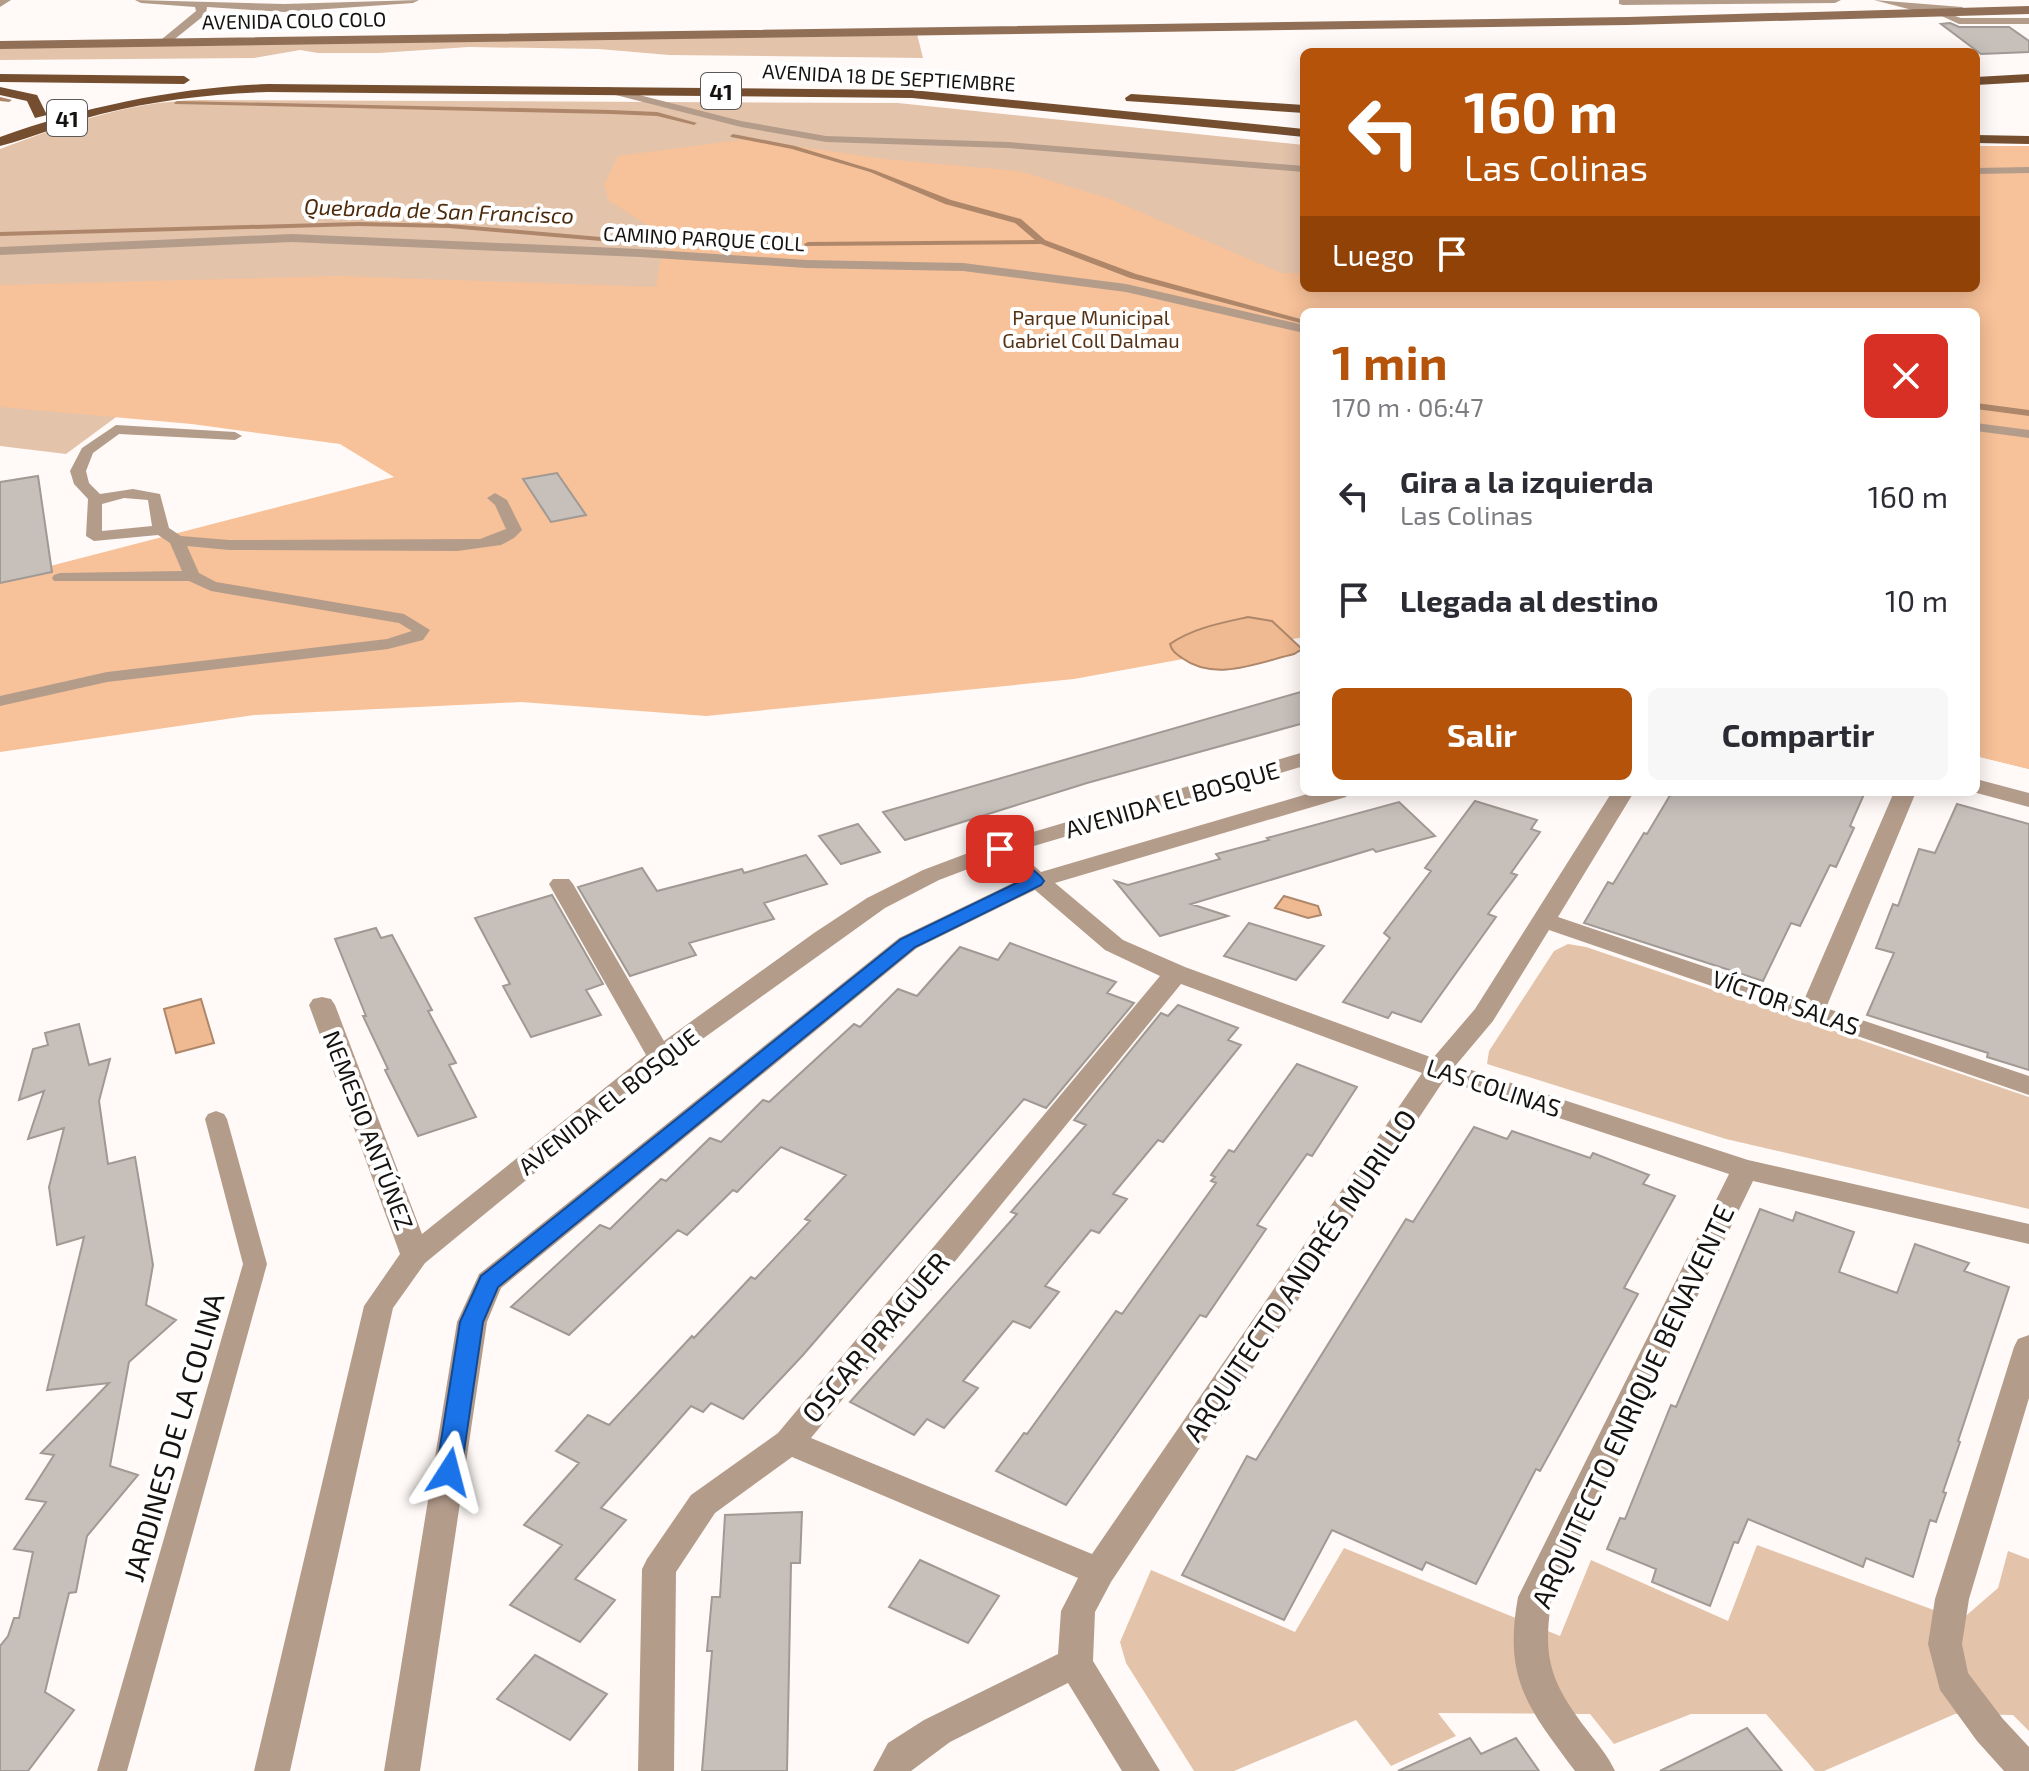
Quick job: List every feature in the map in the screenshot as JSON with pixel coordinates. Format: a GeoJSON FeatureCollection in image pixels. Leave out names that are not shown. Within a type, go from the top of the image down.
{"type":"FeatureCollection","features":[{"type":"Feature","properties":{"kind":"main road"},"geometry":{"type":"LineString","coordinates":[[1980,81],[2029,78]]}},
{"type":"Feature","properties":{"kind":"main road"},"geometry":{"type":"LineString","coordinates":[[0,81],[234,80]]}},
{"type":"Feature","properties":{"kind":"main road","name":"AVENIDA 18 DE SEPTIEMBRE"},"geometry":{"type":"LineString","coordinates":[[234,80],[797,81],[1012,89]]}},
{"type":"Feature","properties":{"kind":"main road","name":"41"},"geometry":{"type":"LineString","coordinates":[[0,130],[40,115],[143,89],[234,80]]}},
{"type":"Feature","properties":{"kind":"main road","name":"AVENIDA 18 DE SEPTIEMBRE"},"geometry":{"type":"LineString","coordinates":[[0,142],[79,114],[136,100],[206,91],[268,88],[924,95],[1300,133]]}},
{"type":"Feature","properties":{"kind":"main road"},"geometry":{"type":"LineString","coordinates":[[0,91],[32,98],[40,115]]}},
{"type":"Feature","properties":{"kind":"main road"},"geometry":{"type":"LineString","coordinates":[[1120,98],[1300,109]]}},
{"type":"Feature","properties":{"kind":"main road"},"geometry":{"type":"LineString","coordinates":[[1980,139],[2029,140]]}},
{"type":"Feature","properties":{"kind":"street"},"geometry":{"type":"LineString","coordinates":[[141,0],[201,6],[284,8],[413,0]]}},
{"type":"Feature","properties":{"kind":"street"},"geometry":{"type":"LineString","coordinates":[[1623,2],[1835,0]]}},
{"type":"Feature","properties":{"kind":"street"},"geometry":{"type":"LineString","coordinates":[[1855,13],[1878,0],[1962,11]]}},
{"type":"Feature","properties":{"kind":"street"},"geometry":{"type":"LineString","coordinates":[[166,42],[202,12],[201,6]]}},
{"type":"Feature","properties":{"kind":"street","name":"AVENIDA COLO COLO"},"geometry":{"type":"LineString","coordinates":[[0,45],[1597,21],[2029,10]]}},
{"type":"Feature","properties":{"kind":"street","name":"AVENIDA EL BOSQUE"},"geometry":{"type":"LineString","coordinates":[[272,1771],[379,1306],[415,1255],[660,1057],[876,903],[931,875],[1000,849],[1300,760]]}},
{"type":"Feature","properties":{"kind":"street"},"geometry":{"type":"LineString","coordinates":[[1980,787],[2029,800]]}},
{"type":"Feature","properties":{"kind":"street","name":"AVENIDA EL BOSQUE"},"geometry":{"type":"LineString","coordinates":[[402,1771],[472,1322],[489,1282],[908,943],[1035,881],[1324,796]]}},
{"type":"Feature","properties":{"kind":"street","name":"ARQUITECTO ANDRÉS MURILLO"},"geometry":{"type":"LineString","coordinates":[[1075,1663],[1078,1611],[1099,1572],[1438,1069],[1484,1015],[1620,796]]}},
{"type":"Feature","properties":{"kind":"street"},"geometry":{"type":"LineString","coordinates":[[1812,1011],[1903,796]]}},
{"type":"Feature","properties":{"kind":"street","name":"LAS COLINAS"},"geometry":{"type":"LineString","coordinates":[[1000,849],[1114,945],[1176,973],[1438,1069],[1745,1169],[2029,1234]]}},
{"type":"Feature","properties":{"kind":"street"},"geometry":{"type":"LineString","coordinates":[[561,884],[660,1057]]}},
{"type":"Feature","properties":{"kind":"street","name":"VÍCTOR SALAS"},"geometry":{"type":"LineString","coordinates":[[1543,920],[2029,1086]]}},
{"type":"Feature","properties":{"kind":"street","name":"OSCAR PRAGUER"},"geometry":{"type":"LineString","coordinates":[[1099,1572],[789,1442],[1176,973]]}},
{"type":"Feature","properties":{"kind":"street","name":"NEMESIO ANTÚNEZ"},"geometry":{"type":"LineString","coordinates":[[322,1005],[415,1255]]}},
{"type":"Feature","properties":{"kind":"street","name":"ARQUITECTO ENRIQUE BENAVENTE"},"geometry":{"type":"LineString","coordinates":[[1597,1771],[1565,1728],[1533,1672],[1529,1635],[1535,1597],[1745,1169]]}},
{"type":"Feature","properties":{"kind":"street"},"geometry":{"type":"LineString","coordinates":[[2028,1771],[1990,1730],[1952,1679],[1945,1644],[1952,1599],[2029,1347]]}},
{"type":"Feature","properties":{"kind":"street"},"geometry":{"type":"LineString","coordinates":[[656,1771],[659,1569],[703,1504],[789,1442]]}},
{"type":"Feature","properties":{"kind":"street"},"geometry":{"type":"LineString","coordinates":[[891,1771],[901,1755],[937,1731],[1075,1663],[1142,1771]]}},
{"type":"Feature","properties":{"kind":"lane"},"geometry":{"type":"LineString","coordinates":[[0,4],[6,0]]}},
{"type":"Feature","properties":{"kind":"lane"},"geometry":{"type":"LineString","coordinates":[[1938,11],[1959,21],[2029,21]]}},
{"type":"Feature","properties":{"kind":"lane"},"geometry":{"type":"LineString","coordinates":[[608,90],[741,124],[826,139],[1023,146],[1300,169]]}},
{"type":"Feature","properties":{"kind":"lane"},"geometry":{"type":"LineString","coordinates":[[1980,171],[2029,170]]}},
{"type":"Feature","properties":{"kind":"lane","name":"CAMINO PARQUE COLL"},"geometry":{"type":"LineString","coordinates":[[0,251],[292,238],[806,264],[963,267],[1126,288],[1300,328]]}},
{"type":"Feature","properties":{"kind":"lane"},"geometry":{"type":"LineString","coordinates":[[1980,428],[2029,434]]}},
{"type":"Feature","properties":{"kind":"lane"},"geometry":{"type":"LineString","coordinates":[[97,500],[82,484],[78,471],[87,451],[116,429],[235,436]]}},
{"type":"Feature","properties":{"kind":"lane"},"geometry":{"type":"LineString","coordinates":[[161,530],[155,497],[146,493],[94,502],[94,536],[161,530],[177,540],[229,545],[457,546],[492,541],[508,536],[514,530],[502,503],[495,498]]}},
{"type":"Feature","properties":{"kind":"lane"},"geometry":{"type":"LineString","coordinates":[[177,540],[192,576]]}},
{"type":"Feature","properties":{"kind":"lane"},"geometry":{"type":"LineString","coordinates":[[0,701],[107,677],[388,644],[417,636],[421,630],[404,619],[211,586],[192,576],[60,578]]}},
{"type":"Feature","properties":{"kind":"lane","name":"JARDINES DE LA COLINA"},"geometry":{"type":"LineString","coordinates":[[112,1771],[255,1264],[216,1119]]}},
{"type":"Feature","properties":{"kind":"shaded area"},"geometry":{"type":"Polygon","coordinates":[[[917,34],[923,58],[669,55],[599,49],[469,47],[379,53],[300,50],[254,58],[0,60],[0,48],[917,34]]]}},
{"type":"Feature","properties":{"kind":"shaded area","name":"Parque Municipal Gabriel Coll Dalmau"},"geometry":{"type":"Polygon","coordinates":[[[171,102],[898,103],[1300,145],[1300,292],[1980,292],[1980,146],[2029,146],[2029,769],[1980,757],[1980,308],[1300,308],[1300,312],[184,367],[66,454],[0,446],[0,149],[73,123],[121,110],[171,102]]]}},
{"type":"Feature","properties":{"kind":"shaded area"},"geometry":{"type":"Polygon","coordinates":[[[1248,617],[1272,621],[1300,650],[1266,662],[1222,670],[1195,665],[1177,655],[1170,644],[1218,624],[1248,617]]]}},
{"type":"Feature","properties":{"kind":"shaded area"},"geometry":{"type":"Polygon","coordinates":[[[1284,896],[1318,906],[1321,915],[1308,918],[1275,908],[1284,896]]]}},
{"type":"Feature","properties":{"kind":"shaded area"},"geometry":{"type":"Polygon","coordinates":[[[1568,944],[1586,947],[2029,1097],[2029,1209],[1726,1139],[1487,1064],[1489,1051],[1554,951],[1568,944]]]}},
{"type":"Feature","properties":{"kind":"shaded area"},"geometry":{"type":"Polygon","coordinates":[[[201,999],[214,1043],[176,1053],[164,1009],[201,999]]]}},
{"type":"Feature","properties":{"kind":"shaded area"},"geometry":{"type":"Polygon","coordinates":[[[1757,1545],[1961,1620],[1998,1588],[2008,1551],[2029,1559],[2029,1731],[2013,1715],[1955,1714],[1824,1771],[1815,1771],[1766,1714],[1691,1714],[1614,1744],[1590,1714],[1438,1713],[1456,1736],[1391,1766],[1356,1720],[1234,1771],[1194,1771],[1126,1663],[1120,1642],[1151,1570],[1295,1632],[1344,1548],[1560,1636],[1591,1560],[1728,1621],[1757,1545]]]}},
{"type":"Feature","properties":{"kind":"green space"},"geometry":{"type":"Polygon","coordinates":[[[747,139],[884,159],[1019,171],[1110,199],[1281,273],[1300,273],[1300,292],[1980,292],[1980,146],[2029,146],[2029,769],[1980,757],[1980,308],[1300,308],[1300,638],[1074,679],[706,716],[521,702],[254,715],[0,752],[0,579],[394,477],[340,444],[192,424],[0,407],[0,285],[339,276],[656,287],[665,236],[609,201],[604,185],[618,156],[747,139]]]}},
{"type":"Feature","properties":{"kind":"building"},"geometry":{"type":"Polygon","coordinates":[[[1941,24],[2009,27],[2029,41],[2029,52],[1981,54],[1980,48],[1973,48],[1941,24]]]}},
{"type":"Feature","properties":{"kind":"building"},"geometry":{"type":"Polygon","coordinates":[[[557,473],[586,515],[551,522],[523,479],[557,473]]]}},
{"type":"Feature","properties":{"kind":"building"},"geometry":{"type":"Polygon","coordinates":[[[38,476],[52,572],[0,583],[0,482],[38,476]]]}},
{"type":"Feature","properties":{"kind":"building"},"geometry":{"type":"Polygon","coordinates":[[[1300,692],[1300,724],[1087,783],[905,840],[883,812],[1300,692]]]}},
{"type":"Feature","properties":{"kind":"building"},"geometry":{"type":"Polygon","coordinates":[[[1670,796],[1863,796],[1850,826],[1854,828],[1836,867],[1830,865],[1800,926],[1791,923],[1763,981],[1584,923],[1608,882],[1613,884],[1644,833],[1647,834],[1670,796]]]}},
{"type":"Feature","properties":{"kind":"building"},"geometry":{"type":"Polygon","coordinates":[[[1475,801],[1537,820],[1531,829],[1540,832],[1511,873],[1517,875],[1488,914],[1496,917],[1421,1022],[1392,1012],[1388,1018],[1343,1002],[1390,938],[1384,933],[1431,871],[1425,868],[1475,801]]]}},
{"type":"Feature","properties":{"kind":"building"},"geometry":{"type":"Polygon","coordinates":[[[1399,802],[1435,836],[1376,852],[1373,849],[1191,904],[1228,916],[1160,936],[1115,881],[1128,885],[1220,859],[1216,854],[1269,840],[1267,838],[1399,802]]]}},
{"type":"Feature","properties":{"kind":"building"},"geometry":{"type":"Polygon","coordinates":[[[1957,804],[2029,824],[2029,1070],[1987,1057],[1988,1053],[1867,1015],[1894,953],[1876,948],[1893,904],[1898,906],[1919,849],[1935,853],[1957,804]]]}},
{"type":"Feature","properties":{"kind":"building"},"geometry":{"type":"Polygon","coordinates":[[[858,824],[880,852],[841,864],[819,836],[858,824]]]}},
{"type":"Feature","properties":{"kind":"building"},"geometry":{"type":"Polygon","coordinates":[[[806,855],[827,884],[764,903],[774,919],[689,943],[696,955],[630,976],[578,887],[642,868],[657,891],[742,869],[744,873],[806,855]]]}},
{"type":"Feature","properties":{"kind":"building"},"geometry":{"type":"Polygon","coordinates":[[[552,895],[603,984],[586,990],[601,1015],[531,1037],[503,986],[510,984],[475,918],[552,895]]]}},
{"type":"Feature","properties":{"kind":"building"},"geometry":{"type":"Polygon","coordinates":[[[1249,923],[1324,946],[1296,980],[1224,956],[1249,923]]]}},
{"type":"Feature","properties":{"kind":"building"},"geometry":{"type":"Polygon","coordinates":[[[376,928],[381,938],[392,935],[432,1010],[428,1011],[456,1063],[449,1065],[476,1117],[418,1136],[385,1070],[388,1069],[363,1016],[366,1016],[335,939],[376,928]]]}},
{"type":"Feature","properties":{"kind":"building"},"geometry":{"type":"Polygon","coordinates":[[[1010,943],[1116,982],[1107,993],[1134,1003],[1046,1108],[1024,1099],[803,1355],[743,1419],[711,1403],[703,1412],[691,1406],[601,1508],[626,1520],[575,1579],[615,1600],[580,1642],[510,1605],[562,1545],[524,1525],[579,1463],[556,1451],[588,1415],[609,1425],[692,1336],[694,1338],[751,1277],[755,1279],[810,1221],[805,1219],[846,1175],[781,1147],[737,1192],[733,1190],[687,1235],[678,1230],[569,1335],[511,1307],[600,1225],[610,1229],[661,1179],[666,1181],[710,1138],[721,1142],[763,1100],[769,1102],[854,1024],[860,1027],[898,989],[917,996],[960,947],[998,960],[1010,943]]]}},
{"type":"Feature","properties":{"kind":"building"},"geometry":{"type":"Polygon","coordinates":[[[1178,1005],[1238,1028],[1228,1040],[1241,1045],[1163,1142],[1158,1140],[1113,1194],[1127,1199],[1099,1233],[1091,1230],[1045,1286],[1059,1292],[1030,1328],[1013,1321],[963,1381],[978,1388],[944,1428],[927,1419],[914,1435],[850,1402],[1017,1214],[1011,1212],[1086,1125],[1074,1120],[1161,1013],[1168,1016],[1178,1005]]]}},
{"type":"Feature","properties":{"kind":"building"},"geometry":{"type":"Polygon","coordinates":[[[79,1024],[89,1065],[110,1059],[99,1101],[108,1164],[135,1157],[153,1265],[146,1305],[176,1320],[129,1362],[110,1466],[138,1475],[87,1536],[76,1592],[69,1593],[45,1692],[74,1710],[28,1771],[0,1771],[0,1646],[8,1636],[14,1618],[19,1618],[33,1552],[14,1549],[46,1502],[26,1499],[54,1455],[41,1453],[109,1383],[47,1390],[84,1237],[57,1245],[49,1187],[64,1128],[28,1139],[44,1091],[19,1100],[33,1049],[48,1045],[45,1033],[79,1024]]]}},
{"type":"Feature","properties":{"kind":"building"},"geometry":{"type":"Polygon","coordinates":[[[1297,1064],[1357,1087],[1312,1156],[1307,1154],[1257,1225],[1266,1229],[1206,1317],[1200,1315],[1066,1505],[996,1471],[1024,1433],[1027,1434],[1116,1311],[1122,1314],[1216,1183],[1211,1181],[1215,1177],[1211,1175],[1229,1150],[1234,1152],[1297,1064]]]}},
{"type":"Feature","properties":{"kind":"building"},"geometry":{"type":"Polygon","coordinates":[[[1474,1127],[1507,1139],[1512,1131],[1590,1158],[1593,1153],[1649,1175],[1643,1184],[1675,1196],[1624,1288],[1638,1294],[1540,1471],[1536,1469],[1476,1584],[1426,1562],[1422,1570],[1332,1530],[1284,1620],[1182,1575],[1247,1456],[1256,1460],[1406,1219],[1413,1222],[1474,1127]]]}},
{"type":"Feature","properties":{"kind":"building"},"geometry":{"type":"Polygon","coordinates":[[[1760,1209],[1793,1221],[1796,1212],[1854,1232],[1839,1272],[1897,1293],[1915,1244],[1969,1263],[1964,1271],[2009,1287],[1958,1441],[1943,1492],[1946,1493],[1936,1522],[1930,1520],[1913,1577],[1866,1558],[1863,1567],[1748,1519],[1738,1543],[1734,1542],[1710,1606],[1652,1582],[1656,1569],[1607,1549],[1620,1518],[1625,1519],[1671,1405],[1676,1407],[1760,1209]]]}},
{"type":"Feature","properties":{"kind":"building"},"geometry":{"type":"Polygon","coordinates":[[[802,1512],[800,1563],[791,1563],[787,1771],[702,1771],[712,1651],[707,1651],[712,1597],[720,1597],[725,1515],[802,1512]]]}},
{"type":"Feature","properties":{"kind":"building"},"geometry":{"type":"Polygon","coordinates":[[[920,1560],[999,1596],[968,1643],[889,1607],[920,1560]]]}},
{"type":"Feature","properties":{"kind":"building"},"geometry":{"type":"Polygon","coordinates":[[[535,1655],[607,1694],[570,1740],[497,1699],[535,1655]]]}},
{"type":"Feature","properties":{"kind":"building"},"geometry":{"type":"Polygon","coordinates":[[[1747,1728],[1782,1771],[1660,1771],[1747,1728]]]}},
{"type":"Feature","properties":{"kind":"building"},"geometry":{"type":"Polygon","coordinates":[[[1470,1738],[1481,1754],[1516,1738],[1539,1771],[1398,1771],[1470,1738]]]}},
{"type":"Feature","properties":{"kind":"waterway","name":"Quebrada de San Francisco"},"geometry":{"type":"LineString","coordinates":[[0,99],[9,100]]}},
{"type":"Feature","properties":{"kind":"waterway","name":"Quebrada de San Francisco"},"geometry":{"type":"LineString","coordinates":[[177,103],[611,112],[657,114],[694,123]]}},
{"type":"Feature","properties":{"kind":"waterway","name":"Quebrada de San Francisco"},"geometry":{"type":"LineString","coordinates":[[733,136],[793,147],[872,171],[948,202],[1018,221],[1042,242]]}},
{"type":"Feature","properties":{"kind":"waterway","name":"Quebrada de San Francisco"},"geometry":{"type":"LineString","coordinates":[[0,234],[358,224],[449,226],[624,241],[780,245]]}},
{"type":"Feature","properties":{"kind":"waterway","name":"Quebrada de San Francisco"},"geometry":{"type":"LineString","coordinates":[[808,244],[1042,242]]}},
{"type":"Feature","properties":{"kind":"waterway","name":"Quebrada de San Francisco"},"geometry":{"type":"LineString","coordinates":[[1042,242],[1133,276],[1300,321]]}},
{"type":"Feature","properties":{"kind":"waterway","name":"Quebrada de San Francisco"},"geometry":{"type":"LineString","coordinates":[[1980,407],[2029,413]]}},
{"type":"Feature","properties":{"kind":"route"},"geometry":{"type":"LineString","coordinates":[[449,1472],[472,1322],[489,1282],[908,943],[1035,881],[1000,849]]}}]}
